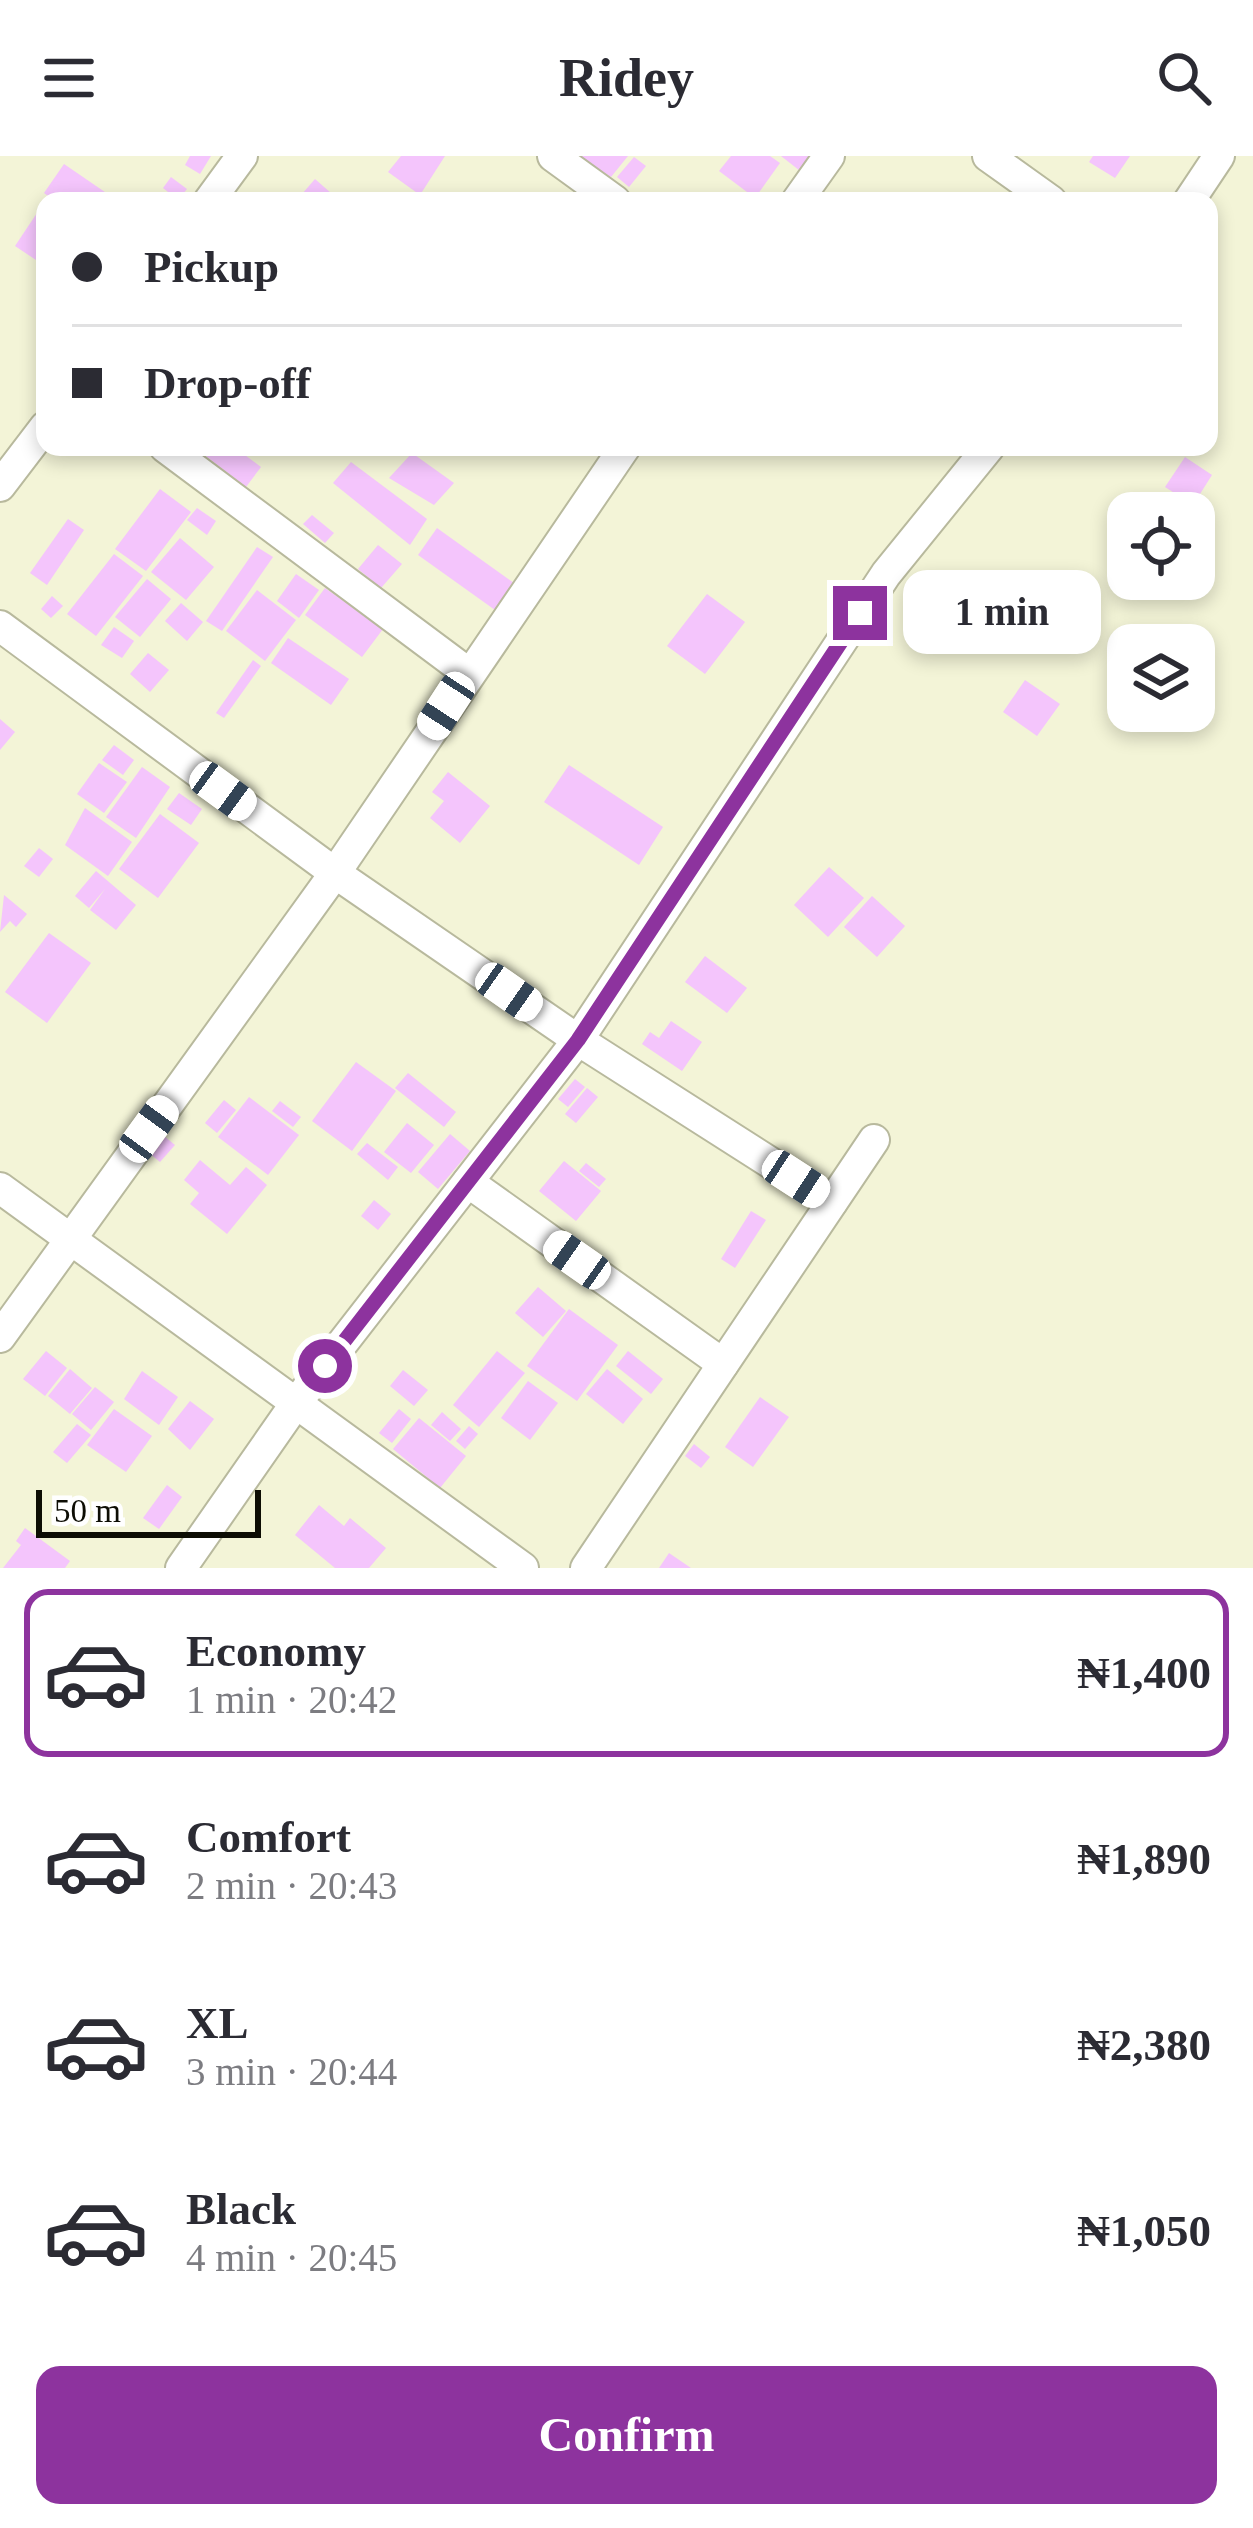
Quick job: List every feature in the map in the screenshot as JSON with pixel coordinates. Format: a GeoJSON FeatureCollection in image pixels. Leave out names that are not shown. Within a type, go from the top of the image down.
{"type":"FeatureCollection","features":[{"type":"Feature","properties":{"kind":"street"},"geometry":{"type":"LineString","coordinates":[[216,192],[242,156]]}},
{"type":"Feature","properties":{"kind":"street"},"geometry":{"type":"LineString","coordinates":[[553,156],[603,192]]}},
{"type":"Feature","properties":{"kind":"street"},"geometry":{"type":"LineString","coordinates":[[803,192],[829,156]]}},
{"type":"Feature","properties":{"kind":"street"},"geometry":{"type":"LineString","coordinates":[[988,156],[1038,192]]}},
{"type":"Feature","properties":{"kind":"street"},"geometry":{"type":"LineString","coordinates":[[1195,192],[1219,156]]}},
{"type":"Feature","properties":{"kind":"street"},"geometry":{"type":"LineString","coordinates":[[0,486],[36,439]]}},
{"type":"Feature","properties":{"kind":"street"},"geometry":{"type":"LineString","coordinates":[[177,456],[468,673]]}},
{"type":"Feature","properties":{"kind":"street"},"geometry":{"type":"LineString","coordinates":[[0,1337],[335,873],[619,456]]}},
{"type":"Feature","properties":{"kind":"street"},"geometry":{"type":"LineString","coordinates":[[181,1568],[296,1403],[578,1040],[886,574],[974,456]]}},
{"type":"Feature","properties":{"kind":"street"},"geometry":{"type":"LineString","coordinates":[[0,626],[335,873],[578,1040],[832,1202]]}},
{"type":"Feature","properties":{"kind":"street"},"geometry":{"type":"LineString","coordinates":[[586,1568],[874,1140]]}},
{"type":"Feature","properties":{"kind":"street"},"geometry":{"type":"LineString","coordinates":[[468,1182],[723,1364]]}},
{"type":"Feature","properties":{"kind":"street"},"geometry":{"type":"LineString","coordinates":[[0,1189],[523,1568]]}},
{"type":"Feature","properties":{"kind":"building"},"geometry":{"type":"Polygon","coordinates":[[[190,156],[211,156],[200,174],[185,165],[190,156]]]}},
{"type":"Feature","properties":{"kind":"building"},"geometry":{"type":"Polygon","coordinates":[[[401,156],[445,156],[422,192],[388,172],[401,156]]]}},
{"type":"Feature","properties":{"kind":"building"},"geometry":{"type":"Polygon","coordinates":[[[579,156],[628,156],[611,177],[579,156]]]}},
{"type":"Feature","properties":{"kind":"building"},"geometry":{"type":"Polygon","coordinates":[[[731,156],[770,156],[780,163],[759,192],[747,192],[719,171],[731,156]]]}},
{"type":"Feature","properties":{"kind":"building"},"geometry":{"type":"Polygon","coordinates":[[[781,156],[815,156],[804,174],[781,156]]]}},
{"type":"Feature","properties":{"kind":"building"},"geometry":{"type":"Polygon","coordinates":[[[1093,156],[1130,156],[1115,178],[1089,162],[1093,156]]]}},
{"type":"Feature","properties":{"kind":"building"},"geometry":{"type":"Polygon","coordinates":[[[634,157],[646,166],[629,187],[617,177],[634,157]]]}},
{"type":"Feature","properties":{"kind":"building"},"geometry":{"type":"Polygon","coordinates":[[[64,164],[105,192],[45,192],[64,164]]]}},
{"type":"Feature","properties":{"kind":"building"},"geometry":{"type":"Polygon","coordinates":[[[171,177],[187,189],[168,192],[163,188],[171,177]]]}},
{"type":"Feature","properties":{"kind":"building"},"geometry":{"type":"Polygon","coordinates":[[[315,179],[330,192],[304,192],[315,179]]]}},
{"type":"Feature","properties":{"kind":"building"},"geometry":{"type":"Polygon","coordinates":[[[36,214],[36,260],[15,246],[36,214]]]}},
{"type":"Feature","properties":{"kind":"building"},"geometry":{"type":"Polygon","coordinates":[[[206,456],[246,456],[261,467],[246,487],[206,456]]]}},
{"type":"Feature","properties":{"kind":"building"},"geometry":{"type":"Polygon","coordinates":[[[409,456],[416,456],[454,483],[434,505],[389,478],[409,456]]]}},
{"type":"Feature","properties":{"kind":"building"},"geometry":{"type":"Polygon","coordinates":[[[1185,457],[1212,475],[1201,492],[1173,492],[1165,487],[1185,457]]]}},
{"type":"Feature","properties":{"kind":"building"},"geometry":{"type":"Polygon","coordinates":[[[351,462],[427,519],[410,545],[333,483],[351,462]]]}},
{"type":"Feature","properties":{"kind":"building"},"geometry":{"type":"Polygon","coordinates":[[[160,489],[191,512],[146,571],[115,549],[160,489]]]}},
{"type":"Feature","properties":{"kind":"building"},"geometry":{"type":"Polygon","coordinates":[[[197,508],[216,521],[207,535],[187,520],[197,508]]]}},
{"type":"Feature","properties":{"kind":"building"},"geometry":{"type":"Polygon","coordinates":[[[312,515],[334,533],[325,543],[303,524],[312,515]]]}},
{"type":"Feature","properties":{"kind":"building"},"geometry":{"type":"Polygon","coordinates":[[[68,519],[84,530],[47,585],[30,573],[68,519]]]}},
{"type":"Feature","properties":{"kind":"building"},"geometry":{"type":"Polygon","coordinates":[[[437,528],[514,583],[495,610],[418,555],[437,528]]]}},
{"type":"Feature","properties":{"kind":"building"},"geometry":{"type":"Polygon","coordinates":[[[180,538],[214,567],[186,600],[151,572],[180,538]]]}},
{"type":"Feature","properties":{"kind":"building"},"geometry":{"type":"Polygon","coordinates":[[[378,545],[402,564],[381,588],[358,569],[378,545]]]}},
{"type":"Feature","properties":{"kind":"building"},"geometry":{"type":"Polygon","coordinates":[[[257,547],[273,557],[222,631],[206,621],[257,547]]]}},
{"type":"Feature","properties":{"kind":"building"},"geometry":{"type":"Polygon","coordinates":[[[114,554],[143,576],[96,636],[67,614],[114,554]]]}},
{"type":"Feature","properties":{"kind":"building"},"geometry":{"type":"Polygon","coordinates":[[[296,574],[319,590],[299,618],[277,601],[296,574]]]}},
{"type":"Feature","properties":{"kind":"building"},"geometry":{"type":"Polygon","coordinates":[[[147,579],[171,599],[140,637],[115,617],[147,579]]]}},
{"type":"Feature","properties":{"kind":"building"},"geometry":{"type":"Polygon","coordinates":[[[325,588],[383,629],[362,657],[305,615],[325,588]]]}},
{"type":"Feature","properties":{"kind":"building"},"geometry":{"type":"Polygon","coordinates":[[[257,590],[296,620],[265,661],[226,631],[257,590]]]}},
{"type":"Feature","properties":{"kind":"building"},"geometry":{"type":"Polygon","coordinates":[[[707,594],[745,622],[705,674],[667,646],[707,594]]]}},
{"type":"Feature","properties":{"kind":"building"},"geometry":{"type":"Polygon","coordinates":[[[52,596],[63,606],[51,618],[41,609],[52,596]]]}},
{"type":"Feature","properties":{"kind":"building"},"geometry":{"type":"Polygon","coordinates":[[[181,603],[203,622],[187,641],[165,621],[181,603]]]}},
{"type":"Feature","properties":{"kind":"building"},"geometry":{"type":"Polygon","coordinates":[[[114,627],[134,641],[122,658],[101,645],[114,627]]]}},
{"type":"Feature","properties":{"kind":"building"},"geometry":{"type":"Polygon","coordinates":[[[288,638],[349,679],[331,705],[271,663],[288,638]]]}},
{"type":"Feature","properties":{"kind":"building"},"geometry":{"type":"Polygon","coordinates":[[[148,653],[169,670],[150,692],[130,674],[148,653]]]}},
{"type":"Feature","properties":{"kind":"building"},"geometry":{"type":"Polygon","coordinates":[[[253,660],[261,666],[224,718],[216,713],[253,660]]]}},
{"type":"Feature","properties":{"kind":"building"},"geometry":{"type":"Polygon","coordinates":[[[1025,680],[1060,704],[1037,736],[1003,712],[1025,680]]]}},
{"type":"Feature","properties":{"kind":"building"},"geometry":{"type":"Polygon","coordinates":[[[0,719],[15,732],[0,750],[0,719]]]}},
{"type":"Feature","properties":{"kind":"building"},"geometry":{"type":"Polygon","coordinates":[[[114,745],[134,760],[123,775],[102,760],[114,745]]]}},
{"type":"Feature","properties":{"kind":"building"},"geometry":{"type":"Polygon","coordinates":[[[99,763],[127,782],[104,813],[77,794],[99,763]]]}},
{"type":"Feature","properties":{"kind":"building"},"geometry":{"type":"Polygon","coordinates":[[[569,765],[663,827],[639,865],[544,802],[569,765]]]}},
{"type":"Feature","properties":{"kind":"building"},"geometry":{"type":"Polygon","coordinates":[[[142,767],[170,787],[136,838],[106,817],[142,767]]]}},
{"type":"Feature","properties":{"kind":"building"},"geometry":{"type":"Polygon","coordinates":[[[448,772],[490,806],[460,843],[430,818],[444,801],[432,792],[448,772]]]}},
{"type":"Feature","properties":{"kind":"building"},"geometry":{"type":"Polygon","coordinates":[[[179,793],[202,809],[191,825],[167,809],[179,793]]]}},
{"type":"Feature","properties":{"kind":"building"},"geometry":{"type":"Polygon","coordinates":[[[85,808],[132,842],[108,876],[65,845],[85,808]]]}},
{"type":"Feature","properties":{"kind":"building"},"geometry":{"type":"Polygon","coordinates":[[[160,814],[199,843],[158,898],[119,869],[160,814]]]}},
{"type":"Feature","properties":{"kind":"building"},"geometry":{"type":"Polygon","coordinates":[[[39,848],[53,859],[39,877],[24,866],[39,848]]]}},
{"type":"Feature","properties":{"kind":"building"},"geometry":{"type":"Polygon","coordinates":[[[829,867],[864,898],[828,937],[794,905],[829,867]]]}},
{"type":"Feature","properties":{"kind":"building"},"geometry":{"type":"Polygon","coordinates":[[[96,871],[136,905],[116,930],[90,910],[105,889],[89,908],[75,896],[96,871]]]}},
{"type":"Feature","properties":{"kind":"building"},"geometry":{"type":"Polygon","coordinates":[[[4,895],[27,914],[16,927],[10,921],[0,932],[4,895]]]}},
{"type":"Feature","properties":{"kind":"building"},"geometry":{"type":"Polygon","coordinates":[[[872,896],[905,926],[877,957],[844,927],[872,896]]]}},
{"type":"Feature","properties":{"kind":"building"},"geometry":{"type":"Polygon","coordinates":[[[49,933],[91,963],[47,1023],[5,992],[49,933]]]}},
{"type":"Feature","properties":{"kind":"building"},"geometry":{"type":"Polygon","coordinates":[[[705,956],[747,988],[727,1013],[685,982],[705,956]]]}},
{"type":"Feature","properties":{"kind":"building"},"geometry":{"type":"Polygon","coordinates":[[[671,1021],[702,1042],[682,1071],[642,1044],[650,1032],[659,1038],[671,1021]]]}},
{"type":"Feature","properties":{"kind":"building"},"geometry":{"type":"Polygon","coordinates":[[[356,1062],[396,1091],[352,1151],[312,1121],[356,1062]]]}},
{"type":"Feature","properties":{"kind":"building"},"geometry":{"type":"Polygon","coordinates":[[[408,1073],[456,1112],[444,1127],[395,1088],[408,1073]]]}},
{"type":"Feature","properties":{"kind":"building"},"geometry":{"type":"Polygon","coordinates":[[[575,1079],[585,1087],[568,1107],[558,1099],[575,1079]]]}},
{"type":"Feature","properties":{"kind":"building"},"geometry":{"type":"Polygon","coordinates":[[[587,1088],[598,1097],[576,1123],[565,1114],[587,1088]]]}},
{"type":"Feature","properties":{"kind":"building"},"geometry":{"type":"Polygon","coordinates":[[[249,1097],[299,1135],[268,1175],[218,1137],[249,1097]]]}},
{"type":"Feature","properties":{"kind":"building"},"geometry":{"type":"Polygon","coordinates":[[[224,1100],[236,1110],[217,1133],[205,1123],[224,1100]]]}},
{"type":"Feature","properties":{"kind":"building"},"geometry":{"type":"Polygon","coordinates":[[[280,1101],[301,1117],[293,1127],[272,1111],[280,1101]]]}},
{"type":"Feature","properties":{"kind":"building"},"geometry":{"type":"Polygon","coordinates":[[[407,1123],[434,1145],[411,1173],[384,1152],[407,1123]]]}},
{"type":"Feature","properties":{"kind":"building"},"geometry":{"type":"Polygon","coordinates":[[[450,1134],[470,1151],[438,1189],[418,1172],[450,1134]]]}},
{"type":"Feature","properties":{"kind":"building"},"geometry":{"type":"Polygon","coordinates":[[[164,1136],[175,1145],[160,1162],[149,1153],[164,1136]]]}},
{"type":"Feature","properties":{"kind":"building"},"geometry":{"type":"Polygon","coordinates":[[[367,1143],[398,1167],[388,1180],[357,1154],[367,1143]]]}},
{"type":"Feature","properties":{"kind":"building"},"geometry":{"type":"Polygon","coordinates":[[[200,1160],[230,1185],[246,1167],[267,1185],[227,1234],[190,1204],[199,1193],[184,1180],[200,1160]]]}},
{"type":"Feature","properties":{"kind":"building"},"geometry":{"type":"Polygon","coordinates":[[[564,1161],[601,1191],[576,1221],[539,1191],[564,1161]]]}},
{"type":"Feature","properties":{"kind":"building"},"geometry":{"type":"Polygon","coordinates":[[[586,1163],[606,1179],[599,1187],[579,1171],[586,1163]]]}},
{"type":"Feature","properties":{"kind":"building"},"geometry":{"type":"Polygon","coordinates":[[[374,1200],[391,1214],[378,1230],[361,1216],[374,1200]]]}},
{"type":"Feature","properties":{"kind":"building"},"geometry":{"type":"Polygon","coordinates":[[[751,1211],[766,1220],[735,1268],[721,1259],[751,1211]]]}},
{"type":"Feature","properties":{"kind":"building"},"geometry":{"type":"Polygon","coordinates":[[[538,1287],[566,1311],[543,1337],[515,1313],[538,1287]]]}},
{"type":"Feature","properties":{"kind":"building"},"geometry":{"type":"Polygon","coordinates":[[[569,1309],[618,1345],[577,1401],[527,1366],[569,1309]]]}},
{"type":"Feature","properties":{"kind":"building"},"geometry":{"type":"Polygon","coordinates":[[[46,1351],[67,1368],[45,1396],[23,1379],[46,1351]]]}},
{"type":"Feature","properties":{"kind":"building"},"geometry":{"type":"Polygon","coordinates":[[[497,1351],[525,1373],[479,1427],[453,1405],[497,1351]]]}},
{"type":"Feature","properties":{"kind":"building"},"geometry":{"type":"Polygon","coordinates":[[[628,1351],[663,1379],[651,1394],[616,1366],[628,1351]]]}},
{"type":"Feature","properties":{"kind":"building"},"geometry":{"type":"Polygon","coordinates":[[[70,1369],[92,1388],[70,1414],[48,1396],[70,1369]]]}},
{"type":"Feature","properties":{"kind":"building"},"geometry":{"type":"Polygon","coordinates":[[[607,1369],[643,1399],[623,1424],[586,1394],[607,1369]]]}},
{"type":"Feature","properties":{"kind":"building"},"geometry":{"type":"Polygon","coordinates":[[[403,1370],[428,1390],[414,1406],[390,1386],[403,1370]]]}},
{"type":"Feature","properties":{"kind":"building"},"geometry":{"type":"Polygon","coordinates":[[[142,1371],[178,1397],[159,1425],[124,1399],[142,1371]]]}},
{"type":"Feature","properties":{"kind":"building"},"geometry":{"type":"Polygon","coordinates":[[[528,1381],[558,1403],[530,1440],[501,1418],[528,1381]]]}},
{"type":"Feature","properties":{"kind":"building"},"geometry":{"type":"Polygon","coordinates":[[[95,1387],[114,1402],[91,1430],[72,1414],[95,1387]]]}},
{"type":"Feature","properties":{"kind":"building"},"geometry":{"type":"Polygon","coordinates":[[[760,1397],[789,1417],[753,1467],[725,1447],[760,1397]]]}},
{"type":"Feature","properties":{"kind":"building"},"geometry":{"type":"Polygon","coordinates":[[[190,1401],[214,1419],[190,1450],[168,1429],[190,1401]]]}},
{"type":"Feature","properties":{"kind":"building"},"geometry":{"type":"Polygon","coordinates":[[[114,1409],[152,1436],[126,1472],[87,1445],[114,1409]]]}},
{"type":"Feature","properties":{"kind":"building"},"geometry":{"type":"Polygon","coordinates":[[[399,1409],[411,1419],[392,1443],[379,1433],[399,1409]]]}},
{"type":"Feature","properties":{"kind":"building"},"geometry":{"type":"Polygon","coordinates":[[[442,1412],[461,1429],[450,1441],[431,1425],[442,1412]]]}},
{"type":"Feature","properties":{"kind":"building"},"geometry":{"type":"Polygon","coordinates":[[[419,1418],[466,1456],[440,1488],[393,1449],[419,1418]]]}},
{"type":"Feature","properties":{"kind":"building"},"geometry":{"type":"Polygon","coordinates":[[[77,1424],[91,1435],[67,1463],[53,1452],[77,1424]]]}},
{"type":"Feature","properties":{"kind":"building"},"geometry":{"type":"Polygon","coordinates":[[[469,1426],[478,1434],[465,1449],[456,1441],[469,1426]]]}},
{"type":"Feature","properties":{"kind":"building"},"geometry":{"type":"Polygon","coordinates":[[[694,1444],[710,1457],[701,1468],[685,1456],[694,1444]]]}},
{"type":"Feature","properties":{"kind":"building"},"geometry":{"type":"Polygon","coordinates":[[[167,1485],[182,1497],[159,1529],[143,1518],[167,1485]]]}},
{"type":"Feature","properties":{"kind":"building"},"geometry":{"type":"Polygon","coordinates":[[[319,1505],[344,1526],[350,1518],[386,1548],[369,1568],[335,1568],[295,1535],[319,1505]]]}},
{"type":"Feature","properties":{"kind":"building"},"geometry":{"type":"Polygon","coordinates":[[[25,1528],[70,1561],[65,1568],[3,1568],[21,1545],[16,1541],[25,1528]]]}},
{"type":"Feature","properties":{"kind":"building"},"geometry":{"type":"Polygon","coordinates":[[[669,1553],[691,1568],[659,1568],[669,1553]]]}},
{"type":"Feature","properties":{"kind":"route"},"geometry":{"type":"LineString","coordinates":[[325,1366],[578,1040],[860,613]]}}]}
